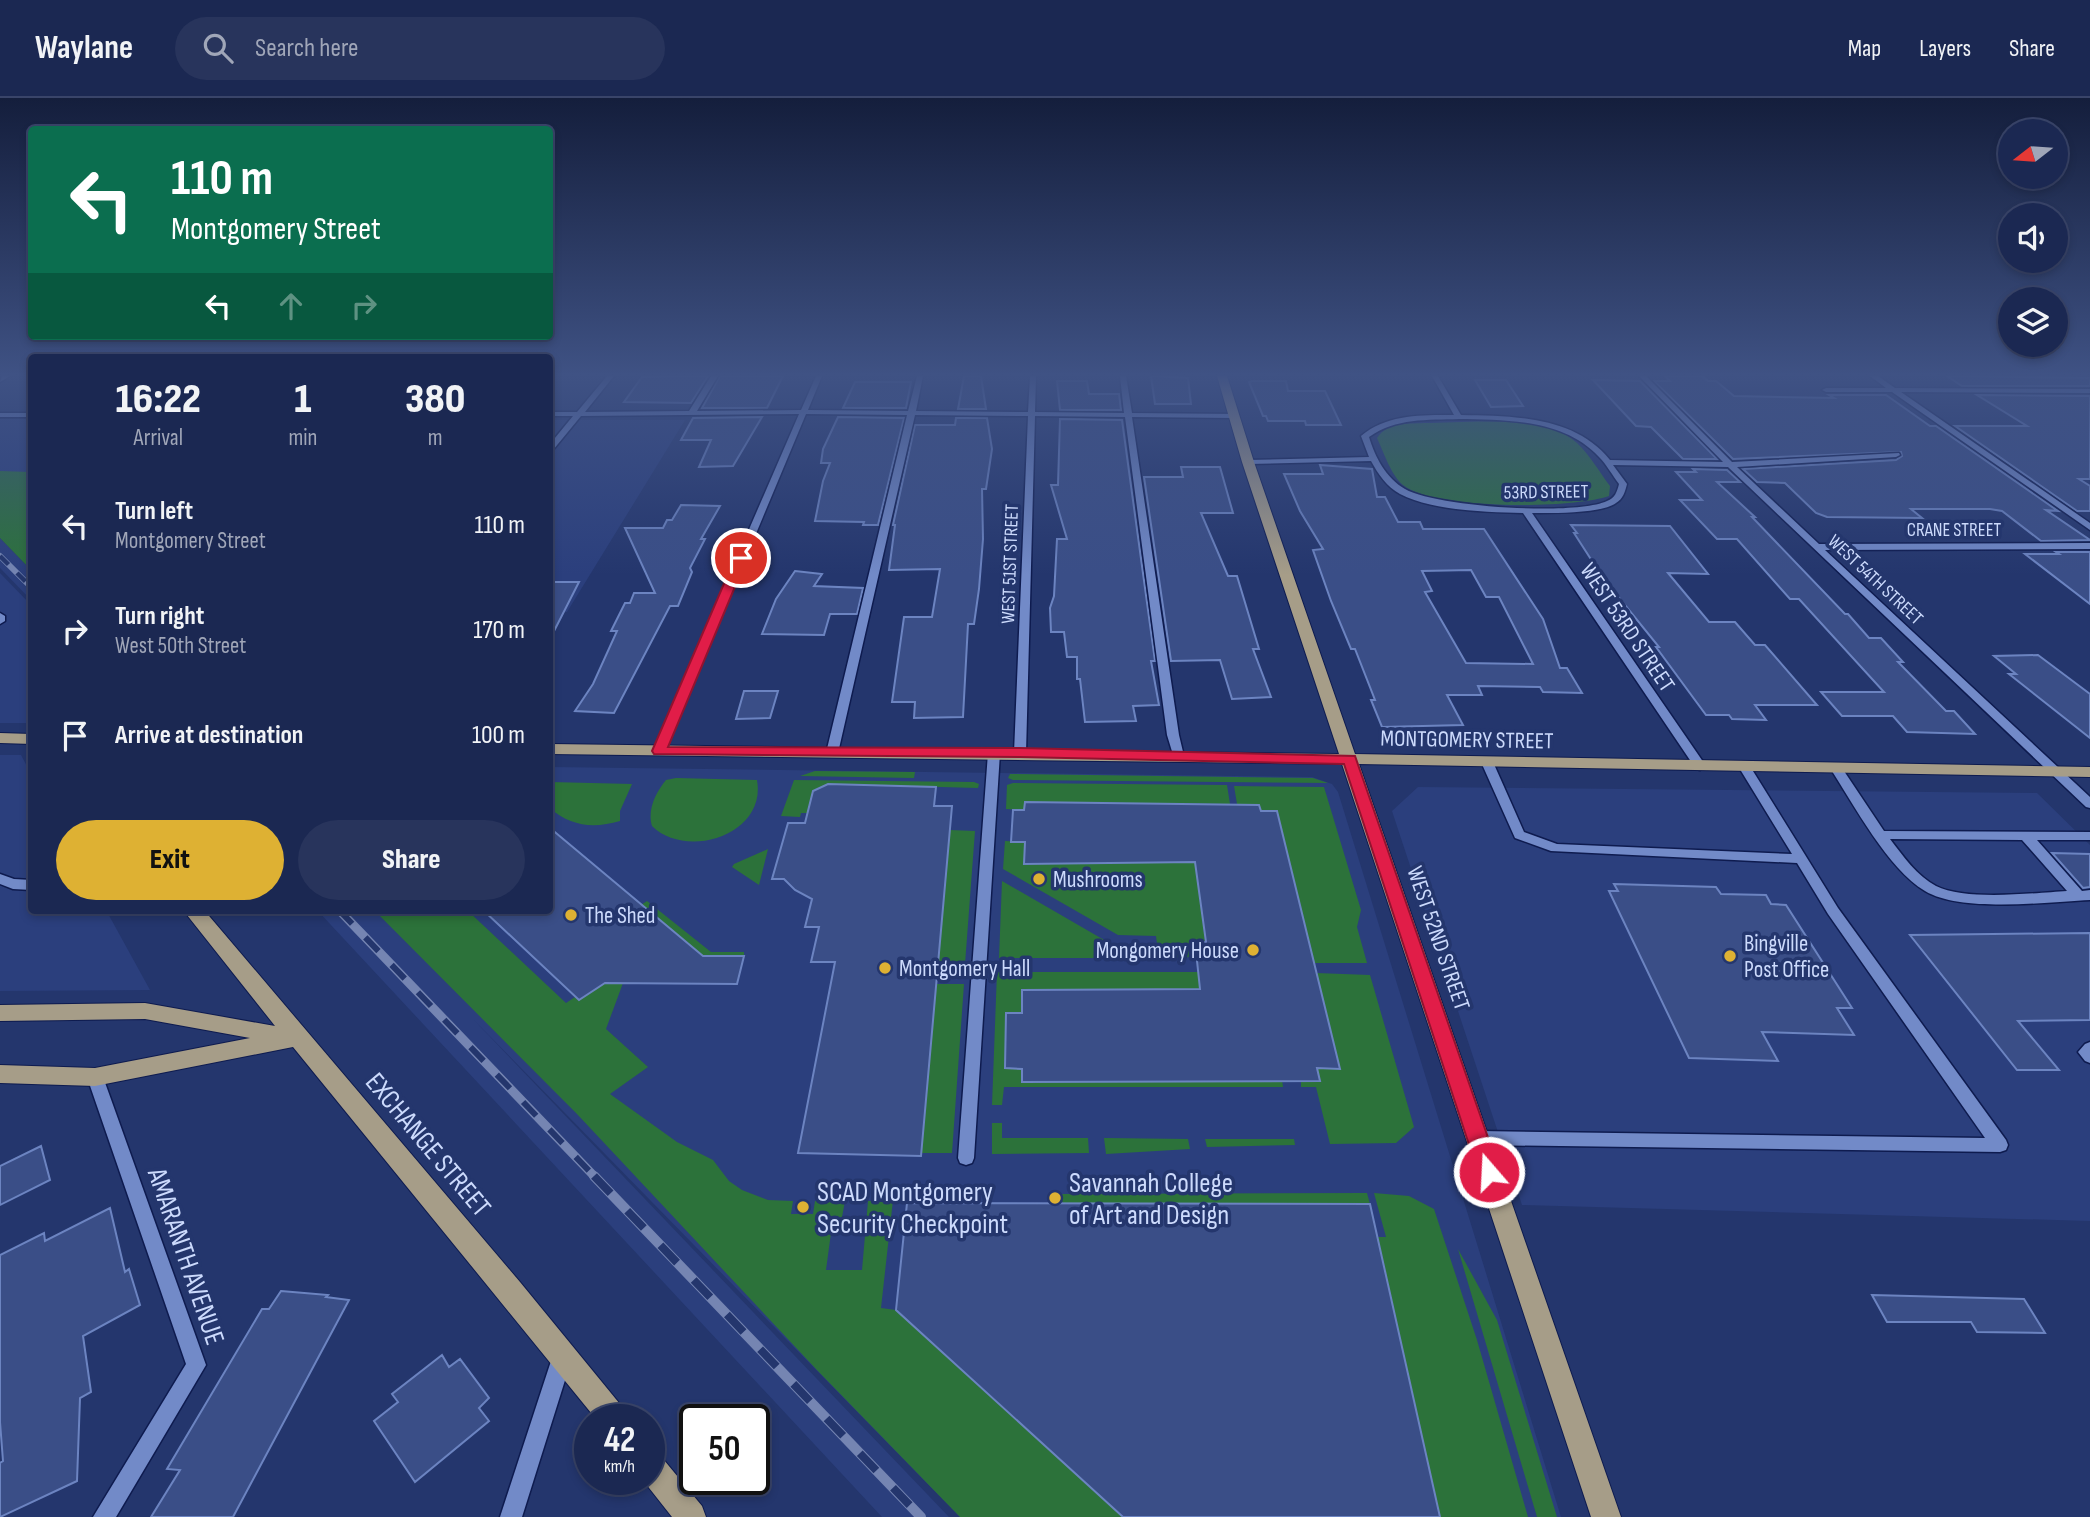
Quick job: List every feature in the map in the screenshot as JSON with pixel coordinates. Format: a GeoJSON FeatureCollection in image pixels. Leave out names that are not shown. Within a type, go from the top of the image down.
{"type":"FeatureCollection","features":[{"type":"Feature","properties":{"kind":"main road","name":"WEST 52ND STREET"},"geometry":{"type":"LineString","coordinates":[[1242,442],[1606,1517]]}},
{"type":"Feature","properties":{"kind":"main road"},"geometry":{"type":"LineString","coordinates":[[0,738],[28,739]]}},
{"type":"Feature","properties":{"kind":"main road","name":"MONTGOMERY STREET"},"geometry":{"type":"LineString","coordinates":[[553,749],[832,754],[994,752],[2090,772]]}},
{"type":"Feature","properties":{"kind":"main road","name":"EXCHANGE STREET"},"geometry":{"type":"LineString","coordinates":[[196,914],[296,1038],[602,1404]]}},
{"type":"Feature","properties":{"kind":"main road"},"geometry":{"type":"LineString","coordinates":[[0,1013],[145,1011],[296,1038]]}},
{"type":"Feature","properties":{"kind":"main road"},"geometry":{"type":"LineString","coordinates":[[0,1074],[95,1077],[296,1038]]}},
{"type":"Feature","properties":{"kind":"main road"},"geometry":{"type":"LineString","coordinates":[[665,1484],[691,1517]]}},
{"type":"Feature","properties":{"kind":"street"},"geometry":{"type":"LineString","coordinates":[[659,751],[790,442]]}},
{"type":"Feature","properties":{"kind":"street"},"geometry":{"type":"LineString","coordinates":[[832,754],[904,442]]}},
{"type":"Feature","properties":{"kind":"street","name":"WEST 51ST STREET"},"geometry":{"type":"LineString","coordinates":[[1020,753],[1030,442]]}},
{"type":"Feature","properties":{"kind":"street"},"geometry":{"type":"LineString","coordinates":[[1133,442],[1178,756]]}},
{"type":"Feature","properties":{"kind":"street","name":"53RD STREET"},"geometry":{"type":"LineString","coordinates":[[1367,442],[1374,459],[1390,484],[1425,501],[1525,509],[1580,508],[1611,503],[1622,493],[1623,484],[1608,462],[1586,442]]}},
{"type":"Feature","properties":{"kind":"street","name":"WEST 54TH STREET"},"geometry":{"type":"LineString","coordinates":[[1707,442],[2090,804]]}},
{"type":"Feature","properties":{"kind":"street"},"geometry":{"type":"LineString","coordinates":[[1969,442],[2090,527]]}},
{"type":"Feature","properties":{"kind":"street"},"geometry":{"type":"LineString","coordinates":[[1608,462],[1730,465],[1896,455]]}},
{"type":"Feature","properties":{"kind":"street"},"geometry":{"type":"LineString","coordinates":[[1248,462],[1374,459]]}},
{"type":"Feature","properties":{"kind":"street","name":"WEST 53RD STREET"},"geometry":{"type":"LineString","coordinates":[[1525,509],[1700,766]]}},
{"type":"Feature","properties":{"kind":"street","name":"CRANE STREET"},"geometry":{"type":"LineString","coordinates":[[1817,547],[2090,546]]}},
{"type":"Feature","properties":{"kind":"street"},"geometry":{"type":"LineString","coordinates":[[966,1158],[994,752]]}},
{"type":"Feature","properties":{"kind":"street"},"geometry":{"type":"LineString","coordinates":[[1487,762],[1519,835],[1556,848],[1801,859]]}},
{"type":"Feature","properties":{"kind":"street"},"geometry":{"type":"LineString","coordinates":[[1478,1138],[2000,1145],[1833,911],[1744,766]]}},
{"type":"Feature","properties":{"kind":"street"},"geometry":{"type":"LineString","coordinates":[[1836,768],[1905,866],[1931,890],[1959,898],[2084,895]]}},
{"type":"Feature","properties":{"kind":"street"},"geometry":{"type":"LineString","coordinates":[[1883,835],[2090,836]]}},
{"type":"Feature","properties":{"kind":"street"},"geometry":{"type":"LineString","coordinates":[[2026,836],[2084,895]]}},
{"type":"Feature","properties":{"kind":"street"},"geometry":{"type":"LineString","coordinates":[[0,879],[13,884],[28,885]]}},
{"type":"Feature","properties":{"kind":"street"},"geometry":{"type":"LineString","coordinates":[[2090,1048],[2086,1052],[2090,1057]]}},
{"type":"Feature","properties":{"kind":"street","name":"AMARANTH AVENUE"},"geometry":{"type":"LineString","coordinates":[[95,1077],[196,1365],[104,1517]]}},
{"type":"Feature","properties":{"kind":"street"},"geometry":{"type":"LineString","coordinates":[[511,1517],[563,1354]]}},
{"type":"Feature","properties":{"kind":"shaded area"},"geometry":{"type":"Polygon","coordinates":[[[0,442],[28,442],[28,532],[0,504],[0,442]]]}},
{"type":"Feature","properties":{"kind":"shaded area"},"geometry":{"type":"Polygon","coordinates":[[[553,442],[671,442],[567,612],[553,612],[553,442]]]}},
{"type":"Feature","properties":{"kind":"shaded area"},"geometry":{"type":"Polygon","coordinates":[[[0,538],[28,567],[28,597],[0,568],[0,538]]]}},
{"type":"Feature","properties":{"kind":"shaded area"},"geometry":{"type":"Polygon","coordinates":[[[0,573],[28,602],[28,723],[0,723],[0,573]]]}},
{"type":"Feature","properties":{"kind":"shaded area"},"geometry":{"type":"Polygon","coordinates":[[[0,755],[21,755],[28,768],[28,914],[108,914],[150,990],[0,991],[0,755]]]}},
{"type":"Feature","properties":{"kind":"shaded area","name":"Savannah College of Art and Design"},"geometry":{"type":"Polygon","coordinates":[[[553,767],[1312,777],[1332,784],[1338,792],[1561,1517],[960,1517],[472,1018],[949,1517],[882,1517],[321,914],[553,914],[553,767]]]}},
{"type":"Feature","properties":{"kind":"shaded area"},"geometry":{"type":"Polygon","coordinates":[[[1418,787],[2037,793],[2090,845],[2090,1221],[1522,1205],[1392,811],[1418,787]]]}},
{"type":"Feature","properties":{"kind":"green space"},"geometry":{"type":"Polygon","coordinates":[[[1379,442],[1576,442],[1591,458],[1610,486],[1609,496],[1535,505],[1472,503],[1443,499],[1419,493],[1403,485],[1388,463],[1379,442]]]}},
{"type":"Feature","properties":{"kind":"green space"},"geometry":{"type":"Polygon","coordinates":[[[0,471],[28,472],[28,567],[0,538],[0,471]]]}},
{"type":"Feature","properties":{"kind":"green space"},"geometry":{"type":"Polygon","coordinates":[[[815,771],[915,772],[914,778],[800,776],[815,771]]]}},
{"type":"Feature","properties":{"kind":"green space"},"geometry":{"type":"Polygon","coordinates":[[[1010,774],[1313,778],[1328,783],[1013,780],[1008,778],[1010,774]]]}},
{"type":"Feature","properties":{"kind":"green space"},"geometry":{"type":"Polygon","coordinates":[[[666,780],[757,780],[757,799],[750,815],[737,828],[703,841],[684,841],[667,836],[652,826],[651,820],[653,802],[659,790],[666,780]]]}},
{"type":"Feature","properties":{"kind":"green space"},"geometry":{"type":"Polygon","coordinates":[[[794,780],[979,784],[978,788],[828,784],[816,790],[808,813],[801,813],[800,817],[781,816],[794,780]]]}},
{"type":"Feature","properties":{"kind":"green space"},"geometry":{"type":"Polygon","coordinates":[[[553,782],[632,784],[620,811],[620,821],[600,825],[582,824],[553,810],[553,782]]]}},
{"type":"Feature","properties":{"kind":"green space"},"geometry":{"type":"Polygon","coordinates":[[[1007,785],[1227,785],[1230,804],[1026,802],[1024,810],[1006,809],[1007,785]]]}},
{"type":"Feature","properties":{"kind":"green space"},"geometry":{"type":"Polygon","coordinates":[[[1234,786],[1324,787],[1361,910],[1357,927],[1367,963],[1314,963],[1278,815],[1275,811],[1261,811],[1259,805],[1237,804],[1234,786]]]}},
{"type":"Feature","properties":{"kind":"green space"},"geometry":{"type":"Polygon","coordinates":[[[950,830],[975,831],[965,964],[937,964],[950,830]]]}},
{"type":"Feature","properties":{"kind":"green space"},"geometry":{"type":"Polygon","coordinates":[[[1005,841],[1025,842],[1024,864],[1195,862],[1205,941],[1195,942],[1196,957],[1159,958],[1156,936],[1118,935],[1003,869],[1005,841]]]}},
{"type":"Feature","properties":{"kind":"green space"},"geometry":{"type":"Polygon","coordinates":[[[768,849],[759,885],[732,867],[734,864],[768,849]]]}},
{"type":"Feature","properties":{"kind":"green space"},"geometry":{"type":"Polygon","coordinates":[[[1002,881],[1118,948],[1120,958],[999,958],[1002,881]]]}},
{"type":"Feature","properties":{"kind":"green space"},"geometry":{"type":"Polygon","coordinates":[[[647,901],[711,952],[744,952],[744,956],[648,956],[639,983],[623,983],[606,1029],[648,1067],[610,1094],[677,1142],[713,1160],[729,1181],[742,1190],[768,1200],[793,1201],[791,1214],[813,1214],[815,1201],[845,1201],[842,1217],[833,1218],[826,1270],[862,1270],[868,1201],[893,1200],[881,1308],[896,1310],[1123,1517],[960,1517],[816,1369],[577,1114],[378,914],[471,914],[566,1003],[575,997],[579,1000],[678,936],[641,905],[647,901]]]}},
{"type":"Feature","properties":{"kind":"green space"},"geometry":{"type":"Polygon","coordinates":[[[997,972],[1198,972],[1200,989],[1023,990],[1022,1013],[1005,1068],[1022,1069],[1022,1082],[1282,1080],[1283,1087],[1004,1087],[1002,1105],[992,1105],[997,972]]]}},
{"type":"Feature","properties":{"kind":"green space"},"geometry":{"type":"Polygon","coordinates":[[[1316,973],[1370,975],[1414,1127],[1396,1143],[1330,1144],[1316,1087],[1301,1087],[1301,1080],[1319,1081],[1317,1068],[1340,1068],[1316,973]]]}},
{"type":"Feature","properties":{"kind":"green space"},"geometry":{"type":"Polygon","coordinates":[[[935,984],[964,984],[952,1153],[921,1153],[935,984]]]}},
{"type":"Feature","properties":{"kind":"green space"},"geometry":{"type":"Polygon","coordinates":[[[992,1123],[1002,1123],[1002,1138],[1088,1138],[1089,1153],[992,1154],[992,1123]]]}},
{"type":"Feature","properties":{"kind":"green space"},"geometry":{"type":"Polygon","coordinates":[[[1104,1138],[1188,1139],[1190,1149],[1106,1154],[1104,1138]]]}},
{"type":"Feature","properties":{"kind":"green space"},"geometry":{"type":"Polygon","coordinates":[[[1205,1139],[1294,1139],[1295,1145],[1207,1147],[1205,1139]]]}},
{"type":"Feature","properties":{"kind":"green space"},"geometry":{"type":"Polygon","coordinates":[[[1367,1193],[1370,1204],[1064,1204],[1057,1194],[1367,1193]]]}},
{"type":"Feature","properties":{"kind":"green space"},"geometry":{"type":"Polygon","coordinates":[[[1374,1193],[1409,1196],[1434,1209],[1477,1340],[1528,1517],[1440,1517],[1378,1237],[1386,1237],[1374,1193]]]}},
{"type":"Feature","properties":{"kind":"green space"},"geometry":{"type":"Polygon","coordinates":[[[1458,1249],[1497,1320],[1557,1517],[1537,1517],[1458,1249]]]}},
{"type":"Feature","properties":{"kind":"building"},"geometry":{"type":"Polygon","coordinates":[[[710,442],[747,442],[733,466],[699,467],[710,442]]]}},
{"type":"Feature","properties":{"kind":"building"},"geometry":{"type":"Polygon","coordinates":[[[826,442],[898,442],[878,525],[863,525],[864,522],[815,521],[823,481],[830,463],[821,463],[826,442]]]}},
{"type":"Feature","properties":{"kind":"building"},"geometry":{"type":"Polygon","coordinates":[[[911,442],[991,442],[986,489],[982,489],[983,539],[979,589],[974,624],[968,624],[963,717],[914,718],[915,702],[892,702],[904,617],[932,617],[940,569],[889,570],[893,525],[911,442]]]}},
{"type":"Feature","properties":{"kind":"building"},"geometry":{"type":"Polygon","coordinates":[[[1059,442],[1125,442],[1155,661],[1151,661],[1159,705],[1133,706],[1136,721],[1085,722],[1080,679],[1077,679],[1077,657],[1067,657],[1064,632],[1051,632],[1050,608],[1054,596],[1057,539],[1067,539],[1051,485],[1058,485],[1059,442]]]}},
{"type":"Feature","properties":{"kind":"building"},"geometry":{"type":"Polygon","coordinates":[[[1666,442],[1700,442],[1717,459],[1683,459],[1666,442]]]}},
{"type":"Feature","properties":{"kind":"building"},"geometry":{"type":"Polygon","coordinates":[[[1716,442],[1959,442],[2058,511],[2046,510],[2090,540],[2041,541],[2002,511],[1990,509],[1911,509],[1922,518],[1827,517],[1816,513],[1785,483],[1757,482],[1743,469],[1896,460],[1902,456],[1901,452],[1733,459],[1716,442]]]}},
{"type":"Feature","properties":{"kind":"building"},"geometry":{"type":"Polygon","coordinates":[[[1978,442],[2090,442],[2090,479],[2079,479],[2090,486],[2090,511],[2077,511],[1978,442]]]}},
{"type":"Feature","properties":{"kind":"building"},"geometry":{"type":"Polygon","coordinates":[[[1320,465],[1372,469],[1377,497],[1385,497],[1398,522],[1420,522],[1423,529],[1484,529],[1543,619],[1560,668],[1567,668],[1582,693],[1543,692],[1540,687],[1478,686],[1482,695],[1447,695],[1463,725],[1382,727],[1371,700],[1375,700],[1355,649],[1351,649],[1331,601],[1313,550],[1323,549],[1300,511],[1284,474],[1323,474],[1320,465]],[[1471,570],[1422,571],[1432,591],[1425,592],[1466,663],[1533,664],[1499,597],[1486,597],[1471,570]]]}},
{"type":"Feature","properties":{"kind":"building"},"geometry":{"type":"Polygon","coordinates":[[[1181,467],[1220,467],[1233,513],[1201,513],[1228,576],[1237,576],[1259,649],[1253,649],[1271,697],[1232,699],[1220,660],[1171,661],[1144,477],[1183,477],[1181,467]]]}},
{"type":"Feature","properties":{"kind":"building"},"geometry":{"type":"Polygon","coordinates":[[[1693,469],[1727,470],[1740,482],[1717,482],[1755,517],[1752,517],[1869,638],[1881,638],[1903,662],[1898,662],[1946,711],[1954,711],[1975,734],[1907,732],[1893,716],[1842,716],[1821,692],[1884,692],[1799,599],[1790,599],[1737,539],[1717,539],[1680,500],[1702,500],[1676,472],[1696,472],[1693,469]]]}},
{"type":"Feature","properties":{"kind":"building"},"geometry":{"type":"Polygon","coordinates":[[[681,505],[720,506],[701,539],[705,539],[690,568],[692,572],[678,606],[670,606],[614,713],[575,711],[593,684],[617,631],[611,631],[625,603],[630,603],[634,593],[655,593],[625,528],[663,528],[667,520],[672,520],[681,505]]]}},
{"type":"Feature","properties":{"kind":"building"},"geometry":{"type":"Polygon","coordinates":[[[1571,525],[1670,526],[1708,574],[1668,573],[1709,622],[1735,622],[1755,645],[1765,645],[1817,705],[1755,705],[1766,720],[1706,715],[1656,647],[1659,647],[1603,578],[1571,525]]]}},
{"type":"Feature","properties":{"kind":"building"},"geometry":{"type":"Polygon","coordinates":[[[2056,552],[2090,552],[2090,604],[2025,554],[2059,554],[2056,552]]]}},
{"type":"Feature","properties":{"kind":"building"},"geometry":{"type":"Polygon","coordinates":[[[795,571],[822,574],[814,586],[863,588],[857,614],[830,614],[824,635],[762,634],[776,599],[795,571]]]}},
{"type":"Feature","properties":{"kind":"building"},"geometry":{"type":"Polygon","coordinates":[[[553,582],[579,582],[553,633],[553,582]]]}},
{"type":"Feature","properties":{"kind":"building"},"geometry":{"type":"Polygon","coordinates":[[[2038,655],[2090,694],[2090,738],[2009,674],[2016,674],[1994,656],[2038,655]]]}},
{"type":"Feature","properties":{"kind":"building"},"geometry":{"type":"Polygon","coordinates":[[[744,691],[778,691],[770,718],[736,719],[744,691]]]}},
{"type":"Feature","properties":{"kind":"building","name":"Montgomery Hall"},"geometry":{"type":"Polygon","coordinates":[[[828,784],[936,787],[934,806],[952,806],[921,1156],[798,1153],[835,962],[811,962],[819,927],[805,927],[812,899],[795,890],[784,879],[772,879],[788,823],[805,823],[813,791],[828,784]]]}},
{"type":"Feature","properties":{"kind":"building","name":"Mongomery House"},"geometry":{"type":"Polygon","coordinates":[[[1025,802],[1259,805],[1261,811],[1277,811],[1340,1069],[1317,1068],[1320,1081],[1022,1082],[1022,1069],[1005,1068],[1006,1013],[1022,1013],[1022,990],[1200,989],[1195,942],[1206,942],[1195,862],[1024,864],[1025,842],[1011,842],[1013,810],[1024,810],[1025,802]]]}},
{"type":"Feature","properties":{"kind":"building","name":"The Shed"},"geometry":{"type":"Polygon","coordinates":[[[553,831],[703,956],[744,956],[737,984],[605,983],[579,1000],[487,914],[553,914],[553,831]]]}},
{"type":"Feature","properties":{"kind":"building"},"geometry":{"type":"Polygon","coordinates":[[[2052,853],[2090,854],[2090,887],[2083,888],[2052,853]]]}},
{"type":"Feature","properties":{"kind":"building","name":"Bingville Post Office"},"geometry":{"type":"Polygon","coordinates":[[[1614,884],[1716,887],[1721,894],[1766,895],[1771,904],[1786,905],[1852,1008],[1837,1008],[1854,1035],[1762,1032],[1778,1061],[1689,1058],[1609,891],[1618,891],[1614,884]]]}},
{"type":"Feature","properties":{"kind":"building"},"geometry":{"type":"Polygon","coordinates":[[[2090,933],[2090,1020],[2018,1021],[2059,1070],[2017,1070],[1910,935],[2090,933]]]}},
{"type":"Feature","properties":{"kind":"building"},"geometry":{"type":"Polygon","coordinates":[[[41,1146],[50,1180],[0,1205],[0,1166],[41,1146]]]}},
{"type":"Feature","properties":{"kind":"building"},"geometry":{"type":"Polygon","coordinates":[[[907,1203],[1370,1204],[1440,1517],[1123,1517],[896,1310],[907,1203]]]}},
{"type":"Feature","properties":{"kind":"building"},"geometry":{"type":"Polygon","coordinates":[[[110,1208],[125,1272],[129,1269],[140,1305],[83,1336],[91,1392],[80,1398],[77,1481],[0,1517],[0,1463],[3,1461],[0,1422],[0,1255],[44,1233],[45,1241],[110,1208]]]}},
{"type":"Feature","properties":{"kind":"building"},"geometry":{"type":"Polygon","coordinates":[[[281,1291],[328,1295],[326,1297],[349,1300],[233,1517],[151,1517],[180,1470],[167,1469],[262,1309],[269,1309],[281,1291]]]}},
{"type":"Feature","properties":{"kind":"building"},"geometry":{"type":"Polygon","coordinates":[[[1872,1295],[2024,1299],[2045,1333],[1977,1332],[1971,1322],[1887,1322],[1872,1295]]]}},
{"type":"Feature","properties":{"kind":"building"},"geometry":{"type":"Polygon","coordinates":[[[442,1355],[449,1367],[460,1359],[489,1398],[479,1408],[489,1421],[415,1482],[374,1421],[398,1402],[392,1394],[442,1355]]]}},
{"type":"Feature","properties":{"kind":"railway"},"geometry":{"type":"LineString","coordinates":[[0,556],[28,584]]}},
{"type":"Feature","properties":{"kind":"railway"},"geometry":{"type":"LineString","coordinates":[[343,914],[595,1177]]}},
{"type":"Feature","properties":{"kind":"railway"},"geometry":{"type":"LineString","coordinates":[[594,1176],[921,1517]]}},
{"type":"Feature","properties":{"kind":"place","name":"Mushrooms"},"geometry":{"type":"Point","coordinates":[1039,879]}},
{"type":"Feature","properties":{"kind":"place","name":"The Shed"},"geometry":{"type":"Point","coordinates":[571,915]}},
{"type":"Feature","properties":{"kind":"place","name":"Mongomery House"},"geometry":{"type":"Point","coordinates":[1253,950]}},
{"type":"Feature","properties":{"kind":"place","name":"Bingville Post Office"},"geometry":{"type":"Point","coordinates":[1730,956]}},
{"type":"Feature","properties":{"kind":"place","name":"Montgomery Hall"},"geometry":{"type":"Point","coordinates":[885,968]}},
{"type":"Feature","properties":{"kind":"place","name":"Savannah College of Art and Design"},"geometry":{"type":"Point","coordinates":[1055,1198]}},
{"type":"Feature","properties":{"kind":"place","name":"SCAD Montgomery Security Checkpoint"},"geometry":{"type":"Point","coordinates":[803,1207]}},
{"type":"Feature","properties":{"kind":"route"},"geometry":{"type":"LineString","coordinates":[[741,558],[659,751],[1020,753],[1350,760],[1489,1172]]}}]}
